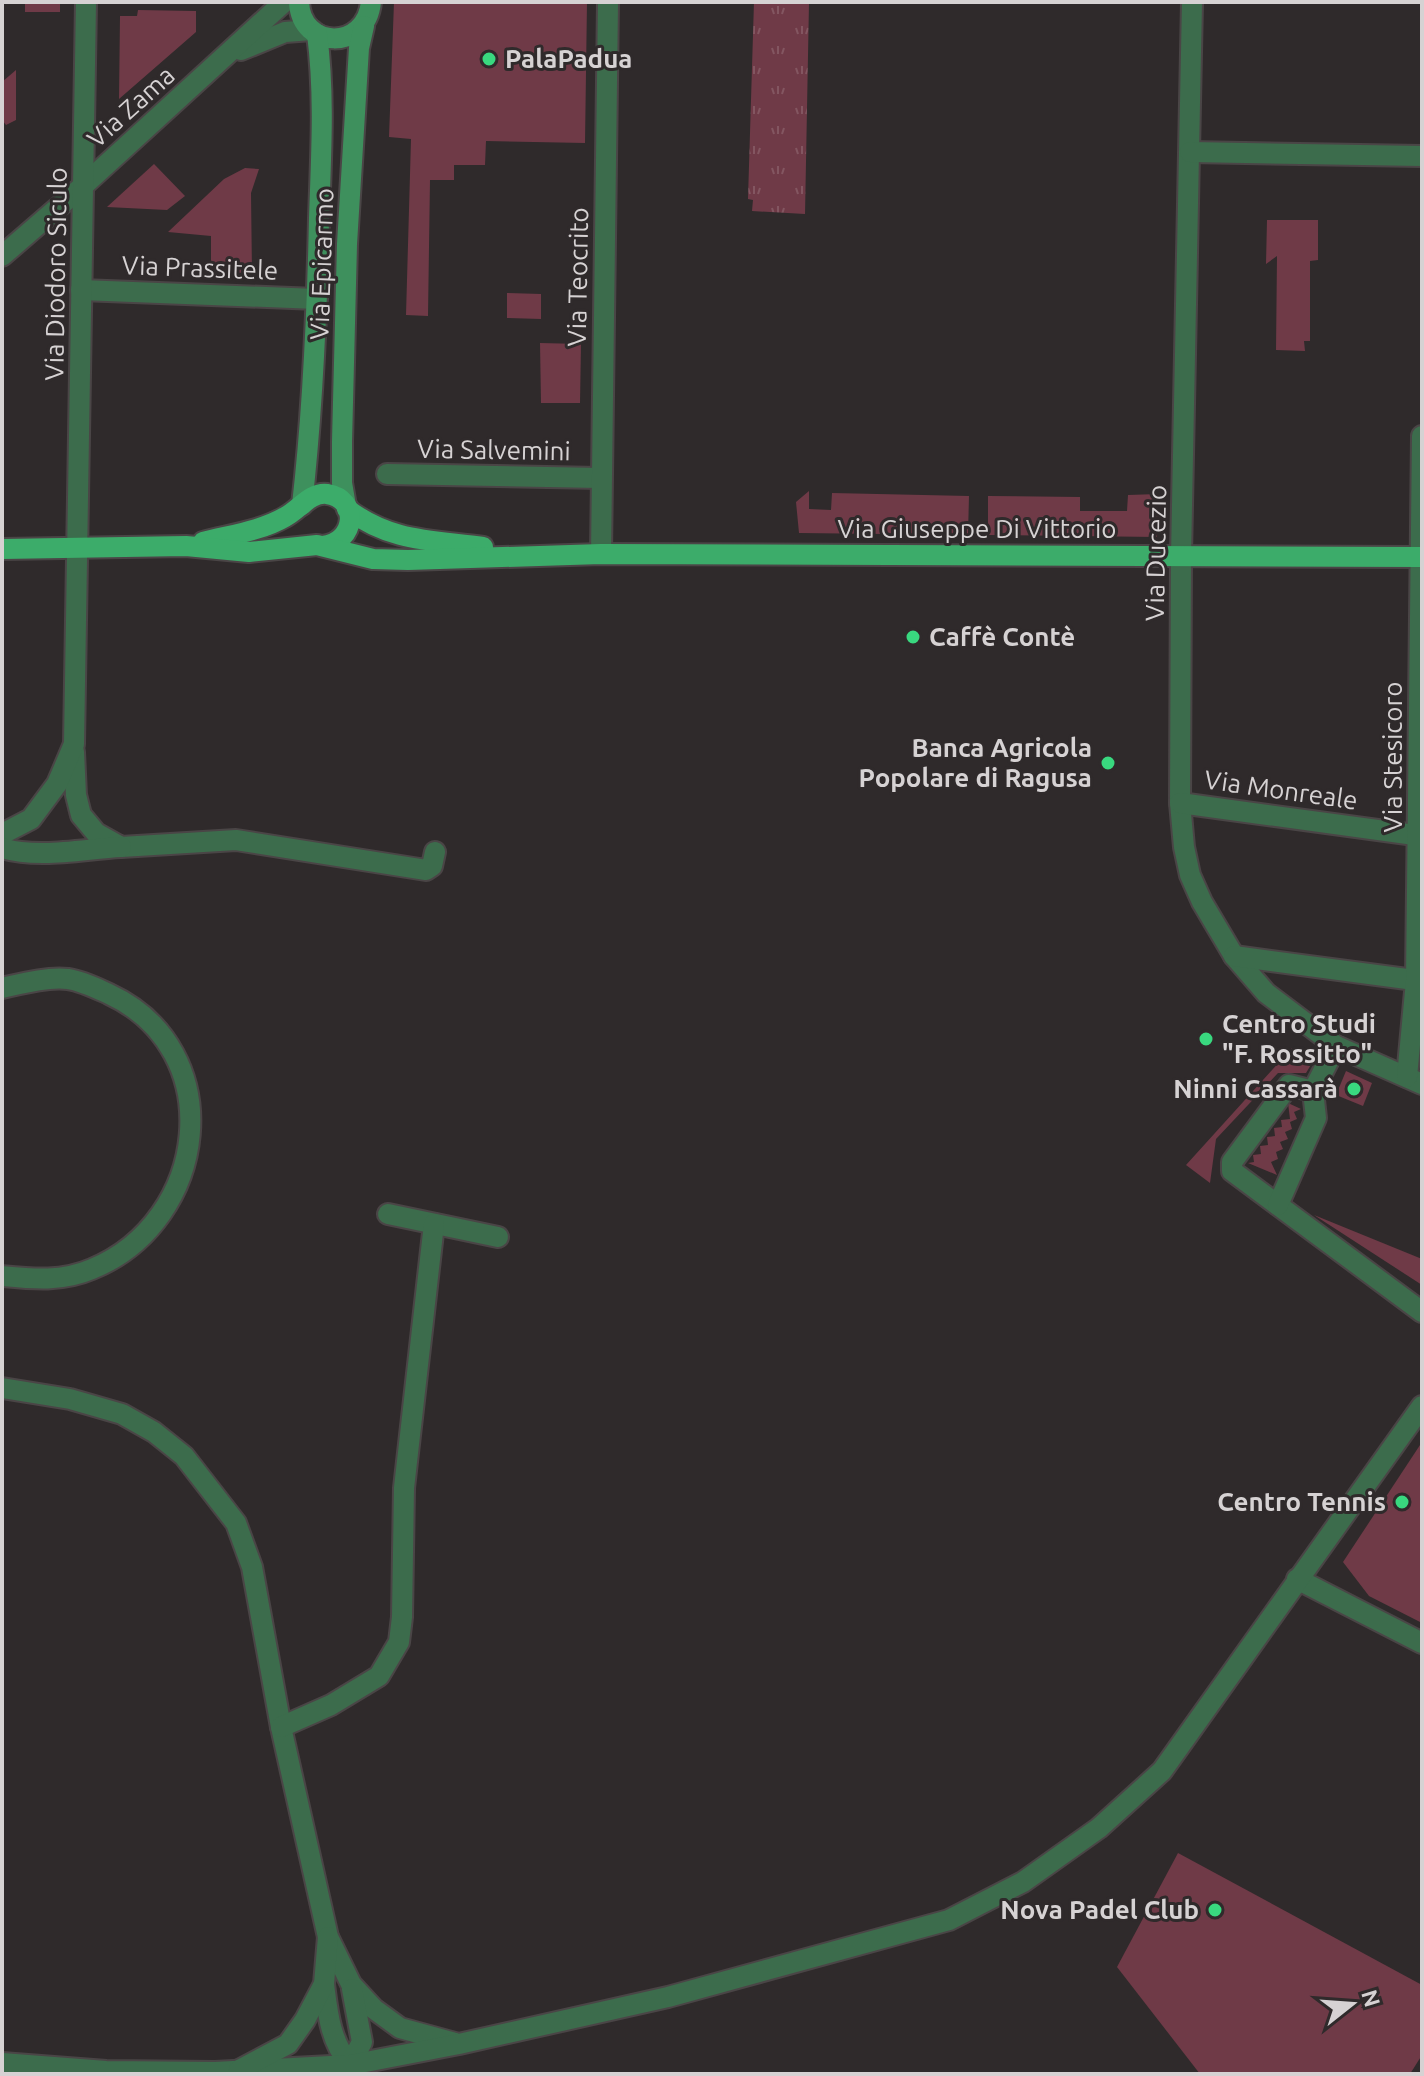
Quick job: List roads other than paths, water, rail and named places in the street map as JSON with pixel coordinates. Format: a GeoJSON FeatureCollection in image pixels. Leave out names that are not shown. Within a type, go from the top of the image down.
{"type":"FeatureCollection","features":[{"type":"Feature","properties":{"kind":"main road","name":"Via Epicarmo"},"geometry":{"type":"LineString","coordinates":[[299,2],[302,17],[314,32],[323,91],[311,441],[302,507]]}},
{"type":"Feature","properties":{"kind":"main road","name":"Via Epicarmo"},"geometry":{"type":"LineString","coordinates":[[346,507],[342,483],[342,442],[347,244],[359,48],[371,2]]}},
{"type":"Feature","properties":{"kind":"main road"},"geometry":{"type":"LineString","coordinates":[[314,32],[330,39],[346,37],[364,26]]}},
{"type":"Feature","properties":{"kind":"main road"},"geometry":{"type":"LineString","coordinates":[[186,546],[261,527],[302,507],[311,497],[328,494],[368,524],[394,535],[531,554]]}},
{"type":"Feature","properties":{"kind":"main road"},"geometry":{"type":"LineString","coordinates":[[302,507],[298,527],[308,541],[349,555],[373,559],[531,554]]}},
{"type":"Feature","properties":{"kind":"main road"},"geometry":{"type":"LineString","coordinates":[[2,549],[186,546],[249,552],[332,545],[346,534],[350,518],[346,507]]}},
{"type":"Feature","properties":{"kind":"main road","name":"Via Giuseppe Di Vittorio"},"geometry":{"type":"LineString","coordinates":[[531,554],[1420,557]]}},
{"type":"Feature","properties":{"kind":"street","name":"Via Diodoro Siculo"},"geometry":{"type":"LineString","coordinates":[[86,2],[76,547],[76,795],[81,815],[96,833],[121,847]]}},
{"type":"Feature","properties":{"kind":"street","name":"Via Zama"},"geometry":{"type":"LineString","coordinates":[[2,256],[284,2]]}},
{"type":"Feature","properties":{"kind":"street","name":"Via Teocrito"},"geometry":{"type":"LineString","coordinates":[[601,554],[608,2]]}},
{"type":"Feature","properties":{"kind":"street","name":"Via Ducezio"},"geometry":{"type":"LineString","coordinates":[[1192,2],[1181,556],[1180,803],[1184,847],[1190,875],[1202,902],[1234,956],[1266,993],[1336,1046],[1415,1080]]}},
{"type":"Feature","properties":{"kind":"street"},"geometry":{"type":"LineString","coordinates":[[223,59],[285,32],[314,32]]}},
{"type":"Feature","properties":{"kind":"street"},"geometry":{"type":"LineString","coordinates":[[1190,152],[1422,156]]}},
{"type":"Feature","properties":{"kind":"street","name":"Via Prassitele"},"geometry":{"type":"LineString","coordinates":[[81,290],[317,299]]}},
{"type":"Feature","properties":{"kind":"street","name":"Via Stesicoro"},"geometry":{"type":"LineString","coordinates":[[1415,1080],[1421,836],[1422,436]]}},
{"type":"Feature","properties":{"kind":"street","name":"Via Salvemini"},"geometry":{"type":"LineString","coordinates":[[387,474],[600,478]]}},
{"type":"Feature","properties":{"kind":"street"},"geometry":{"type":"LineString","coordinates":[[2,834],[31,819],[57,784],[74,744]]}},
{"type":"Feature","properties":{"kind":"street","name":"Via Monreale"},"geometry":{"type":"LineString","coordinates":[[1180,803],[1421,836]]}},
{"type":"Feature","properties":{"kind":"street"},"geometry":{"type":"LineString","coordinates":[[2,848],[44,852],[236,840],[426,870],[432,866],[435,852]]}},
{"type":"Feature","properties":{"kind":"street"},"geometry":{"type":"LineString","coordinates":[[1234,956],[1419,981]]}},
{"type":"Feature","properties":{"kind":"street"},"geometry":{"type":"LineString","coordinates":[[2,988],[46,979],[72,979],[126,1002],[162,1035],[173,1053],[190,1096],[192,1123],[183,1171],[160,1215],[142,1236],[117,1256],[91,1270],[46,1280],[2,1276]]}},
{"type":"Feature","properties":{"kind":"street"},"geometry":{"type":"LineString","coordinates":[[1278,1205],[1316,1118],[1313,1091],[1336,1046]]}},
{"type":"Feature","properties":{"kind":"street"},"geometry":{"type":"LineString","coordinates":[[1313,1091],[1289,1085],[1231,1164],[1232,1171],[1422,1312]]}},
{"type":"Feature","properties":{"kind":"street"},"geometry":{"type":"LineString","coordinates":[[388,1214],[498,1237]]}},
{"type":"Feature","properties":{"kind":"street"},"geometry":{"type":"LineString","coordinates":[[281,1727],[331,1705],[379,1676],[399,1642],[404,1488],[434,1224]]}},
{"type":"Feature","properties":{"kind":"street"},"geometry":{"type":"LineString","coordinates":[[2,1388],[70,1399],[122,1414],[154,1432],[184,1456],[236,1523],[252,1567],[281,1727],[328,1937],[351,1984],[358,2012],[362,2042],[350,2065]]}},
{"type":"Feature","properties":{"kind":"street"},"geometry":{"type":"LineString","coordinates":[[2,2063],[106,2071],[236,2072],[350,2065],[668,1997],[949,1920],[1023,1882],[1099,1828],[1162,1771],[1422,1406]]}},
{"type":"Feature","properties":{"kind":"street"},"geometry":{"type":"LineString","coordinates":[[1297,1579],[1422,1643]]}},
{"type":"Feature","properties":{"kind":"street"},"geometry":{"type":"LineString","coordinates":[[328,1937],[324,1984],[329,2019],[337,2048],[350,2065]]}},
{"type":"Feature","properties":{"kind":"street"},"geometry":{"type":"LineString","coordinates":[[236,2072],[288,2044],[324,1984]]}},
{"type":"Feature","properties":{"kind":"street"},"geometry":{"type":"LineString","coordinates":[[351,1984],[374,2009],[400,2028],[459,2044]]}},
{"type":"Feature","properties":{"kind":"place","name":"PalaPadua"},"geometry":{"type":"Point","coordinates":[489,59]}},
{"type":"Feature","properties":{"kind":"place","name":"Caffè Contè"},"geometry":{"type":"Point","coordinates":[913,637]}},
{"type":"Feature","properties":{"kind":"place","name":"Banca Agricola Popolare di Ragusa"},"geometry":{"type":"Point","coordinates":[1108,763]}},
{"type":"Feature","properties":{"kind":"place","name":"Centro Studi \"F. Rossitto\""},"geometry":{"type":"Point","coordinates":[1206,1039]}},
{"type":"Feature","properties":{"kind":"place","name":"Ninni Cassarà"},"geometry":{"type":"Point","coordinates":[1354,1089]}},
{"type":"Feature","properties":{"kind":"place","name":"Centro Tennis"},"geometry":{"type":"Point","coordinates":[1402,1502]}},
{"type":"Feature","properties":{"kind":"place","name":"Nova Padel Club"},"geometry":{"type":"Point","coordinates":[1215,1910]}}]}
